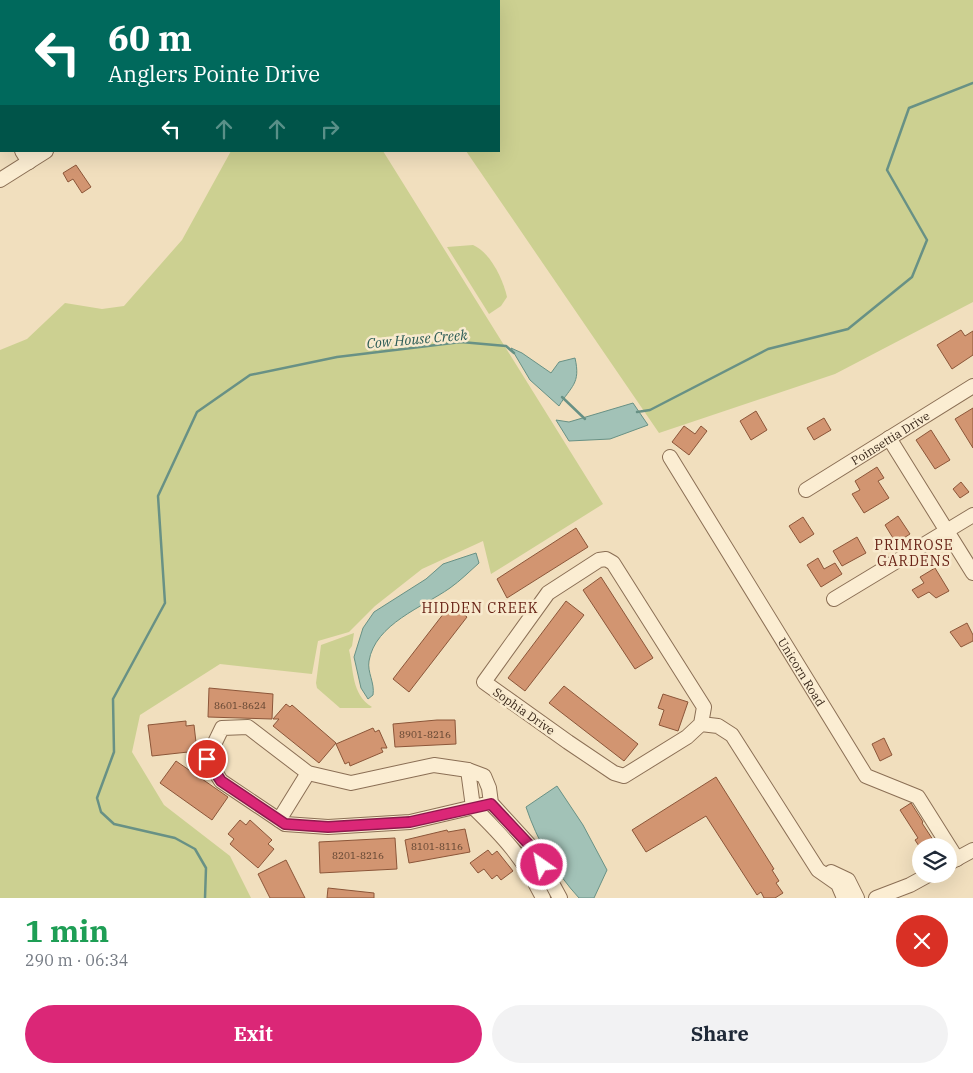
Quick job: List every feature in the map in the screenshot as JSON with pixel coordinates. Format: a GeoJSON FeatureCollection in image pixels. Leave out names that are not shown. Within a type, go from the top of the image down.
{"type":"FeatureCollection","features":[{"type":"Feature","properties":{"kind":"street"},"geometry":{"type":"LineString","coordinates":[[0,180],[26,157],[43,152]]}},
{"type":"Feature","properties":{"kind":"street","name":"Poinsettia Drive"},"geometry":{"type":"LineString","coordinates":[[806,490],[973,386]]}},
{"type":"Feature","properties":{"kind":"street"},"geometry":{"type":"LineString","coordinates":[[889,438],[973,573]]}},
{"type":"Feature","properties":{"kind":"street","name":"Unicorn Road"},"geometry":{"type":"LineString","coordinates":[[670,457],[866,776],[918,797],[940,838]]}},
{"type":"Feature","properties":{"kind":"street"},"geometry":{"type":"LineString","coordinates":[[834,599],[973,515]]}},
{"type":"Feature","properties":{"kind":"street","name":"Sophia Drive"},"geometry":{"type":"LineString","coordinates":[[606,559],[612,563],[704,707],[701,724],[687,737],[624,776],[614,772],[568,742],[484,682],[548,593],[599,560],[606,559]]}},
{"type":"Feature","properties":{"kind":"street"},"geometry":{"type":"LineString","coordinates":[[701,724],[718,726],[732,735],[818,870],[838,884],[844,898]]}},
{"type":"Feature","properties":{"kind":"street"},"geometry":{"type":"LineString","coordinates":[[491,804],[410,822],[328,827],[285,824],[221,781],[207,759],[222,728],[248,727],[308,773],[351,783],[434,765],[468,770],[484,776],[489,788],[491,804],[511,834],[543,898]]}},
{"type":"Feature","properties":{"kind":"street"},"geometry":{"type":"LineString","coordinates":[[468,770],[473,808],[534,850],[556,897]]}},
{"type":"Feature","properties":{"kind":"street"},"geometry":{"type":"LineString","coordinates":[[279,820],[308,773]]}},
{"type":"Feature","properties":{"kind":"street"},"geometry":{"type":"LineString","coordinates":[[957,859],[973,850]]}},
{"type":"Feature","properties":{"kind":"street"},"geometry":{"type":"LineString","coordinates":[[818,870],[833,872],[848,880],[857,898]]}},
{"type":"Feature","properties":{"kind":"street"},"geometry":{"type":"LineString","coordinates":[[876,898],[914,883]]}},
{"type":"Feature","properties":{"kind":"green space"},"geometry":{"type":"Polygon","coordinates":[[[500,0],[973,0],[973,302],[835,374],[659,433],[467,152],[500,152],[500,0]]]}},
{"type":"Feature","properties":{"kind":"green space"},"geometry":{"type":"Polygon","coordinates":[[[230,152],[384,152],[603,504],[491,574],[483,541],[422,569],[375,606],[349,632],[318,641],[312,674],[220,664],[140,715],[132,752],[164,805],[230,856],[251,898],[0,898],[0,350],[27,339],[65,303],[102,309],[124,306],[182,240],[230,152]]]}},
{"type":"Feature","properties":{"kind":"green space"},"geometry":{"type":"Polygon","coordinates":[[[473,245],[485,254],[495,267],[507,297],[501,306],[489,314],[447,247],[473,245]]]}},
{"type":"Feature","properties":{"kind":"green space"},"geometry":{"type":"Polygon","coordinates":[[[354,633],[352,646],[349,650],[354,681],[360,695],[372,707],[370,708],[340,708],[317,688],[321,645],[354,633]]]}},
{"type":"Feature","properties":{"kind":"water"},"geometry":{"type":"Polygon","coordinates":[[[511,348],[522,353],[551,373],[559,362],[575,358],[577,367],[576,379],[559,406],[530,380],[511,348]]]}},
{"type":"Feature","properties":{"kind":"water"},"geometry":{"type":"Polygon","coordinates":[[[633,403],[648,425],[610,439],[569,441],[556,420],[569,422],[633,403]]]}},
{"type":"Feature","properties":{"kind":"water"},"geometry":{"type":"Polygon","coordinates":[[[476,553],[479,563],[461,579],[402,618],[380,637],[373,648],[369,661],[373,695],[368,699],[361,688],[354,657],[363,628],[374,612],[426,579],[443,564],[476,553]]]}},
{"type":"Feature","properties":{"kind":"water"},"geometry":{"type":"Polygon","coordinates":[[[557,786],[583,825],[607,870],[594,898],[579,898],[570,888],[541,843],[526,807],[557,786]]]}},
{"type":"Feature","properties":{"kind":"building"},"geometry":{"type":"Polygon","coordinates":[[[76,165],[91,187],[82,193],[73,179],[68,182],[63,173],[76,165]]]}},
{"type":"Feature","properties":{"kind":"building"},"geometry":{"type":"Polygon","coordinates":[[[961,330],[965,336],[973,331],[973,355],[952,369],[937,345],[961,330]]]}},
{"type":"Feature","properties":{"kind":"building"},"geometry":{"type":"Polygon","coordinates":[[[973,408],[973,448],[955,419],[973,408]]]}},
{"type":"Feature","properties":{"kind":"building"},"geometry":{"type":"Polygon","coordinates":[[[756,411],[767,430],[751,440],[740,421],[756,411]]]}},
{"type":"Feature","properties":{"kind":"building"},"geometry":{"type":"Polygon","coordinates":[[[824,418],[831,430],[814,440],[807,428],[824,418]]]}},
{"type":"Feature","properties":{"kind":"building"},"geometry":{"type":"Polygon","coordinates":[[[684,426],[695,434],[701,426],[707,431],[689,455],[672,442],[684,426]]]}},
{"type":"Feature","properties":{"kind":"building"},"geometry":{"type":"Polygon","coordinates":[[[931,430],[950,460],[935,469],[916,440],[931,430]]]}},
{"type":"Feature","properties":{"kind":"building"},"geometry":{"type":"Polygon","coordinates":[[[877,467],[884,478],[878,481],[889,498],[864,513],[852,494],[860,490],[855,481],[877,467]]]}},
{"type":"Feature","properties":{"kind":"building"},"geometry":{"type":"Polygon","coordinates":[[[961,482],[969,492],[960,498],[953,489],[961,482]]]}},
{"type":"Feature","properties":{"kind":"building"},"geometry":{"type":"Polygon","coordinates":[[[898,516],[910,534],[896,543],[885,525],[898,516]]]}},
{"type":"Feature","properties":{"kind":"building"},"geometry":{"type":"Polygon","coordinates":[[[803,517],[814,534],[800,543],[789,526],[803,517]]]}},
{"type":"Feature","properties":{"kind":"building"},"geometry":{"type":"Polygon","coordinates":[[[576,528],[588,547],[507,598],[497,579],[576,528]]]}},
{"type":"Feature","properties":{"kind":"building"},"geometry":{"type":"Polygon","coordinates":[[[857,537],[866,553],[842,566],[833,551],[857,537]]]}},
{"type":"Feature","properties":{"kind":"building"},"geometry":{"type":"Polygon","coordinates":[[[818,558],[824,569],[835,563],[842,574],[821,587],[807,565],[818,558]]]}},
{"type":"Feature","properties":{"kind":"building"},"geometry":{"type":"Polygon","coordinates":[[[935,568],[949,591],[936,598],[929,592],[918,598],[912,590],[924,583],[920,577],[935,568]]]}},
{"type":"Feature","properties":{"kind":"building"},"geometry":{"type":"Polygon","coordinates":[[[601,577],[653,658],[635,669],[583,590],[601,577]]]}},
{"type":"Feature","properties":{"kind":"building"},"geometry":{"type":"Polygon","coordinates":[[[566,601],[584,615],[525,691],[508,678],[566,601]]]}},
{"type":"Feature","properties":{"kind":"building"},"geometry":{"type":"Polygon","coordinates":[[[451,604],[467,617],[409,692],[393,679],[451,604]]]}},
{"type":"Feature","properties":{"kind":"building"},"geometry":{"type":"Polygon","coordinates":[[[967,623],[973,635],[973,641],[961,647],[950,632],[967,623]]]}},
{"type":"Feature","properties":{"kind":"building"},"geometry":{"type":"Polygon","coordinates":[[[564,686],[638,744],[624,761],[549,703],[564,686]]]}},
{"type":"Feature","properties":{"kind":"building"},"geometry":{"type":"Polygon","coordinates":[[[209,688],[273,694],[272,719],[208,717],[209,688]]]}},
{"type":"Feature","properties":{"kind":"building"},"geometry":{"type":"Polygon","coordinates":[[[663,694],[688,702],[678,731],[659,725],[664,710],[658,708],[663,694]]]}},
{"type":"Feature","properties":{"kind":"building"},"geometry":{"type":"Polygon","coordinates":[[[286,704],[290,707],[292,705],[336,743],[319,763],[273,726],[279,719],[273,719],[286,704]]]}},
{"type":"Feature","properties":{"kind":"building"},"geometry":{"type":"Polygon","coordinates":[[[455,720],[456,744],[395,747],[393,724],[455,720]]]}},
{"type":"Feature","properties":{"kind":"building"},"geometry":{"type":"Polygon","coordinates":[[[186,721],[186,726],[194,725],[197,751],[152,756],[148,725],[186,721]]]}},
{"type":"Feature","properties":{"kind":"building"},"geometry":{"type":"Polygon","coordinates":[[[373,728],[375,732],[379,730],[387,748],[381,748],[383,752],[350,766],[349,762],[345,764],[336,744],[373,728]]]}},
{"type":"Feature","properties":{"kind":"building"},"geometry":{"type":"Polygon","coordinates":[[[884,738],[892,755],[880,761],[872,744],[884,738]]]}},
{"type":"Feature","properties":{"kind":"building"},"geometry":{"type":"Polygon","coordinates":[[[176,761],[228,797],[212,820],[160,783],[176,761]]]}},
{"type":"Feature","properties":{"kind":"building"},"geometry":{"type":"Polygon","coordinates":[[[716,777],[774,869],[772,870],[779,881],[776,883],[783,893],[775,898],[764,898],[761,892],[757,895],[706,816],[646,852],[632,830],[716,777]]]}},
{"type":"Feature","properties":{"kind":"building"},"geometry":{"type":"Polygon","coordinates":[[[911,803],[932,838],[918,838],[900,810],[911,803]]]}},
{"type":"Feature","properties":{"kind":"building"},"geometry":{"type":"Polygon","coordinates":[[[240,820],[246,825],[250,820],[272,840],[268,844],[274,849],[258,868],[230,844],[234,839],[228,834],[240,820]]]}},
{"type":"Feature","properties":{"kind":"building"},"geometry":{"type":"Polygon","coordinates":[[[465,829],[470,852],[409,863],[405,840],[447,830],[448,832],[465,829]]]}},
{"type":"Feature","properties":{"kind":"building"},"geometry":{"type":"Polygon","coordinates":[[[395,838],[397,869],[320,873],[319,842],[395,838]]]}},
{"type":"Feature","properties":{"kind":"building"},"geometry":{"type":"Polygon","coordinates":[[[488,850],[492,855],[497,851],[513,871],[501,880],[497,875],[492,879],[484,869],[478,873],[470,863],[488,850]]]}},
{"type":"Feature","properties":{"kind":"building"},"geometry":{"type":"Polygon","coordinates":[[[286,860],[305,898],[270,898],[258,874],[286,860]]]}},
{"type":"Feature","properties":{"kind":"building"},"geometry":{"type":"Polygon","coordinates":[[[328,888],[374,893],[374,898],[327,898],[328,888]]]}},
{"type":"Feature","properties":{"kind":"waterway","name":"Cow House Creek"},"geometry":{"type":"LineString","coordinates":[[637,412],[650,410],[768,349],[848,329],[912,277],[927,240],[887,170],[909,108],[973,83]]}},
{"type":"Feature","properties":{"kind":"waterway","name":"Cow House Creek"},"geometry":{"type":"LineString","coordinates":[[205,898],[206,868],[195,849],[175,838],[114,824],[101,812],[97,798],[114,752],[113,699],[165,603],[158,496],[197,412],[250,375],[337,357],[461,342],[506,346],[514,353]]}},
{"type":"Feature","properties":{"kind":"waterway","name":"Cow House Creek"},"geometry":{"type":"LineString","coordinates":[[562,397],[585,419]]}},
{"type":"Feature","properties":{"kind":"district","name":"PRIMROSE GARDENS"},"geometry":{"type":"Point","coordinates":[914,554]}},
{"type":"Feature","properties":{"kind":"district","name":"HIDDEN CREEK"},"geometry":{"type":"Point","coordinates":[480,608]}},
{"type":"Feature","properties":{"kind":"route"},"geometry":{"type":"LineString","coordinates":[[207,759],[221,781],[285,824],[328,827],[410,822],[491,804],[534,850],[542,865]]}}]}
